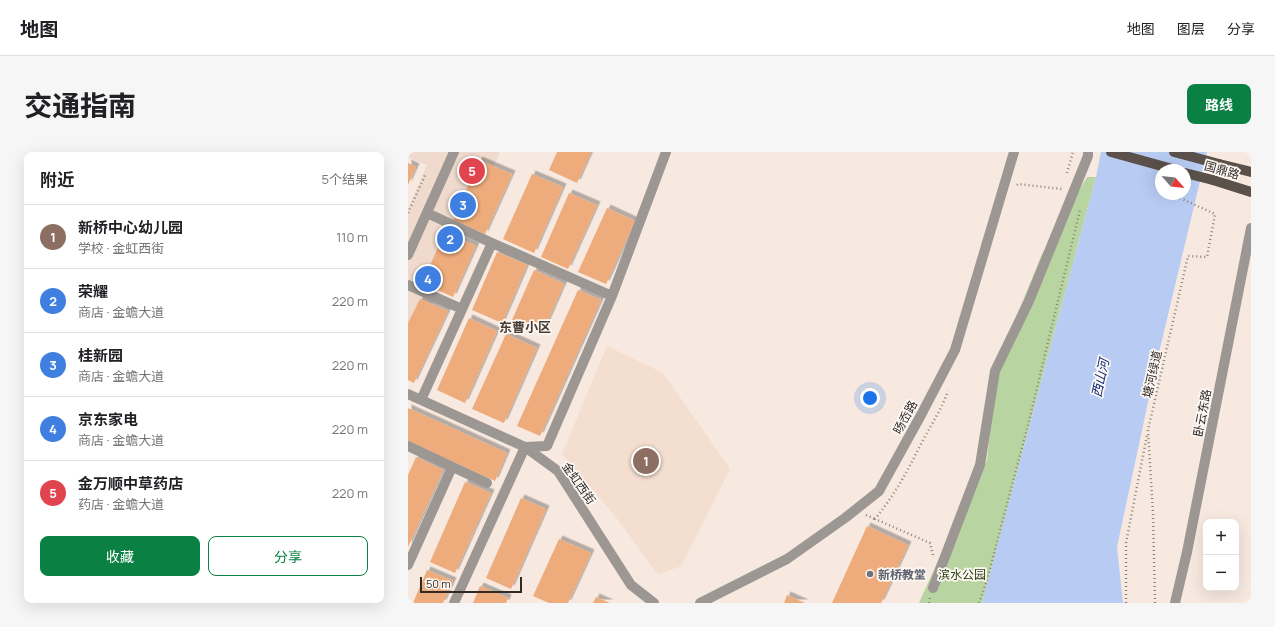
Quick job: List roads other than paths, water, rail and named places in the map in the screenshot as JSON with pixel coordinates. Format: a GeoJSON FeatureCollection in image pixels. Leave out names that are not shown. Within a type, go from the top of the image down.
{"type":"FeatureCollection","features":[{"type":"Feature","properties":{"kind":"main road"},"geometry":{"type":"LineString","coordinates":[[1111,152],[1155,164]]}},
{"type":"Feature","properties":{"kind":"main road","name":"国鼎路"},"geometry":{"type":"LineString","coordinates":[[1174,152],[1251,172]]}},
{"type":"Feature","properties":{"kind":"main road","name":"国鼎路"},"geometry":{"type":"LineString","coordinates":[[1191,174],[1251,192]]}},
{"type":"Feature","properties":{"kind":"street"},"geometry":{"type":"LineString","coordinates":[[408,255],[454,152]]}},
{"type":"Feature","properties":{"kind":"street"},"geometry":{"type":"LineString","coordinates":[[454,603],[525,447],[547,446],[612,296],[666,152]]}},
{"type":"Feature","properties":{"kind":"street","name":"旸岙路"},"geometry":{"type":"LineString","coordinates":[[700,603],[787,559],[845,518],[879,491],[921,415],[954,350],[1014,152]]}},
{"type":"Feature","properties":{"kind":"street"},"geometry":{"type":"LineString","coordinates":[[933,588],[980,465],[996,371],[1029,301],[1088,156],[1088,152]]}},
{"type":"Feature","properties":{"kind":"street"},"geometry":{"type":"LineString","coordinates":[[427,213],[612,296]]}},
{"type":"Feature","properties":{"kind":"street","name":"卧云东路"},"geometry":{"type":"LineString","coordinates":[[1175,603],[1251,228]]}},
{"type":"Feature","properties":{"kind":"street"},"geometry":{"type":"LineString","coordinates":[[421,400],[492,243]]}},
{"type":"Feature","properties":{"kind":"street"},"geometry":{"type":"LineString","coordinates":[[408,285],[462,309]]}},
{"type":"Feature","properties":{"kind":"street","name":"金虹西街"},"geometry":{"type":"LineString","coordinates":[[408,394],[525,447],[558,471],[631,585],[654,603]]}},
{"type":"Feature","properties":{"kind":"street"},"geometry":{"type":"LineString","coordinates":[[408,446],[487,483]]}},
{"type":"Feature","properties":{"kind":"street"},"geometry":{"type":"LineString","coordinates":[[408,565],[452,467]]}},
{"type":"Feature","properties":{"kind":"water","name":"西山河"},"geometry":{"type":"Polygon","coordinates":[[[1101,152],[1207,152],[1156,365],[1117,547],[1123,603],[982,603],[1096,177],[1101,152]]]}},
{"type":"Feature","properties":{"kind":"place","name":"金万顺中草药店"},"geometry":{"type":"Point","coordinates":[472,171]}},
{"type":"Feature","properties":{"kind":"place","name":"桂新园"},"geometry":{"type":"Point","coordinates":[463,205]}},
{"type":"Feature","properties":{"kind":"place","name":"荣耀"},"geometry":{"type":"Point","coordinates":[450,239]}},
{"type":"Feature","properties":{"kind":"place","name":"京东家电"},"geometry":{"type":"Point","coordinates":[428,279]}},
{"type":"Feature","properties":{"kind":"place","name":"新桥中心幼儿园"},"geometry":{"type":"Point","coordinates":[646,461]}},
{"type":"Feature","properties":{"kind":"place","name":"新桥教堂"},"geometry":{"type":"Point","coordinates":[870,574]}},
{"type":"Feature","properties":{"kind":"district","name":"东曹小区"},"geometry":{"type":"Point","coordinates":[525,327]}},
{"type":"Feature","properties":{"kind":"park label","name":"滨水公园"},"geometry":{"type":"Point","coordinates":[962,574]}}]}
